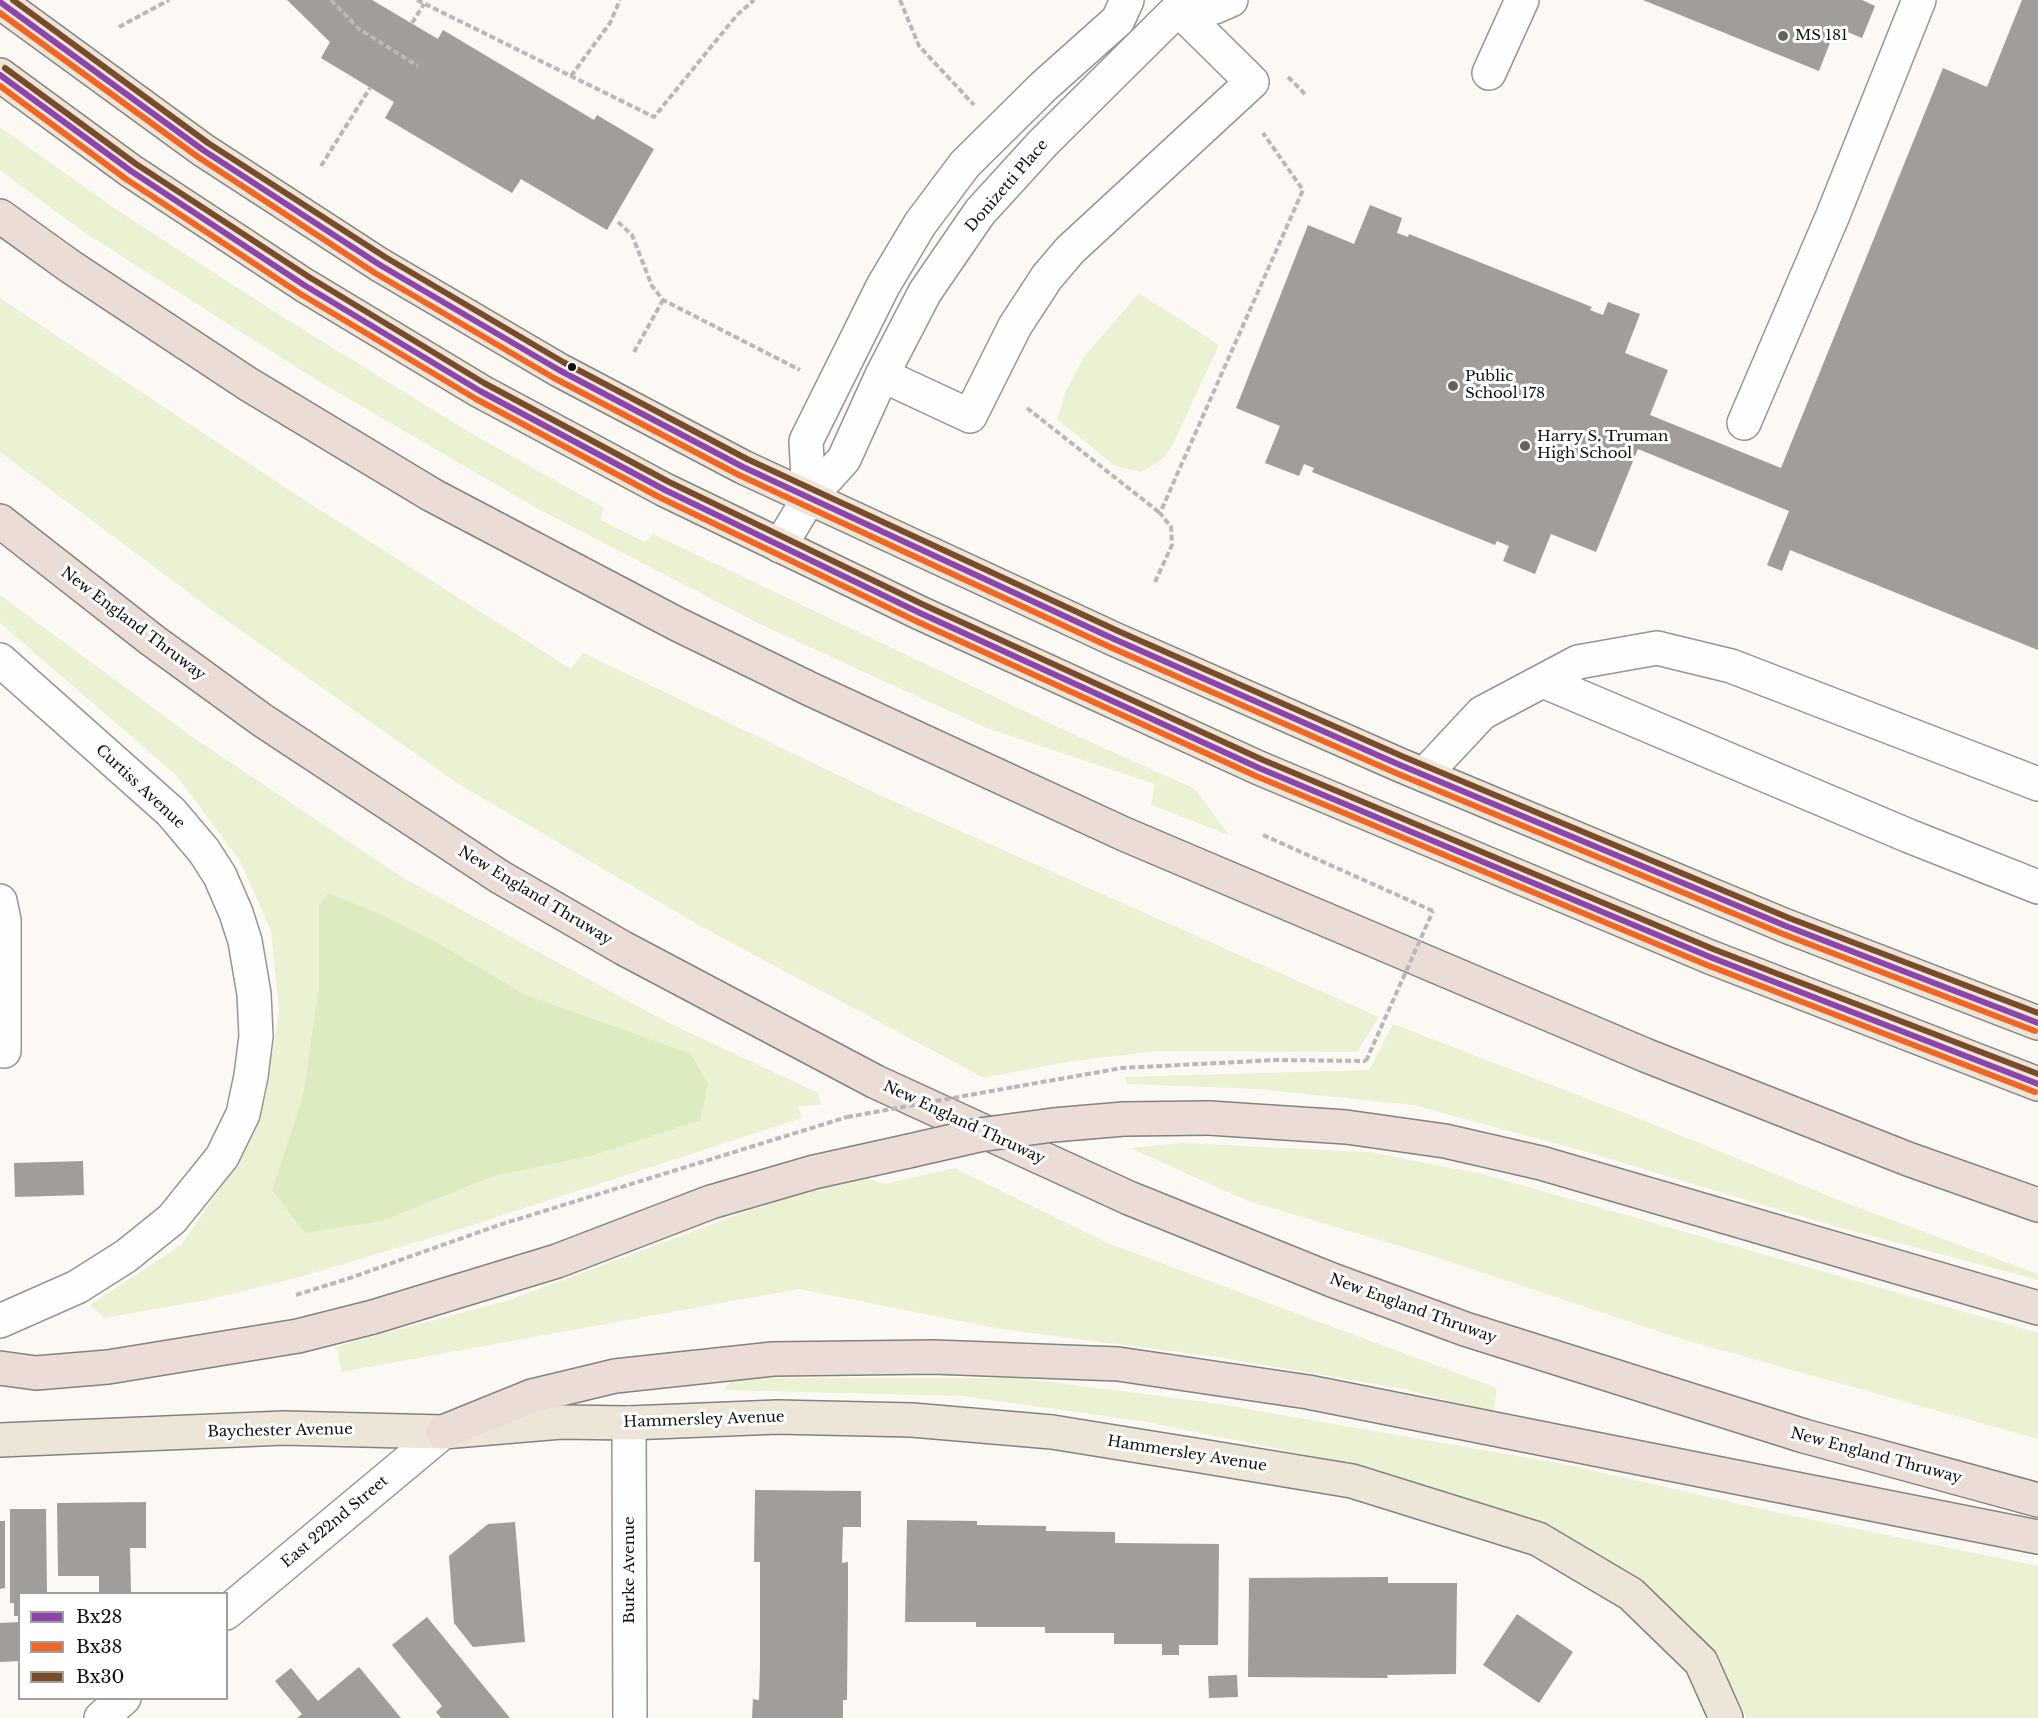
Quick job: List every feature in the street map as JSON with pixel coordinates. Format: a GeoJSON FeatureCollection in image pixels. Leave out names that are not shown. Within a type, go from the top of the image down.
{"type":"FeatureCollection","features":[{"type":"Feature","properties":{"kind":"highway"},"geometry":{"type":"LineString","coordinates":[[0,216],[71,267],[248,384],[432,495],[568,568],[810,689],[1135,839],[1646,1055],[1908,1159],[2038,1205]]}},
{"type":"Feature","properties":{"kind":"highway","name":"New England Thruway"},"geometry":{"type":"LineString","coordinates":[[0,521],[152,640],[262,720],[500,877],[622,948],[876,1082],[1129,1198],[1332,1280],[1465,1329],[1804,1436],[2038,1500]]}},
{"type":"Feature","properties":{"kind":"highway"},"geometry":{"type":"LineString","coordinates":[[0,1368],[36,1373],[108,1367],[298,1336],[373,1317],[556,1261],[711,1202],[814,1172],[979,1135],[1053,1125],[1124,1119],[1209,1118],[1346,1127],[1445,1141],[1531,1161],[2038,1308]]}},
{"type":"Feature","properties":{"kind":"highway"},"geometry":{"type":"LineString","coordinates":[[443,1432],[532,1396],[615,1376],[762,1360],[934,1357],[1118,1365],[1308,1392],[2038,1537]]}},
{"type":"Feature","properties":{"kind":"main road"},"geometry":{"type":"LineString","coordinates":[[0,2],[203,150],[380,265],[559,370],[743,466],[1236,694],[1424,775],[1776,922],[2038,1023]]}},
{"type":"Feature","properties":{"kind":"main road"},"geometry":{"type":"LineString","coordinates":[[0,75],[131,171],[250,251],[363,322],[542,425],[780,546],[1028,662],[1337,801],[1753,975],[2038,1084]]}},
{"type":"Feature","properties":{"kind":"main road","name":"Hammersley Avenue"},"geometry":{"type":"LineString","coordinates":[[561,1422],[629,1423],[777,1417],[924,1421],[1052,1432],[1352,1481],[1538,1539],[1631,1594],[1701,1662],[1726,1718]]}},
{"type":"Feature","properties":{"kind":"main road","name":"Baychester Avenue"},"geometry":{"type":"LineString","coordinates":[[0,1440],[284,1428],[443,1432],[561,1422]]}},
{"type":"Feature","properties":{"kind":"street"},"geometry":{"type":"LineString","coordinates":[[809,498],[806,441],[883,285],[920,224],[965,164],[1044,86],[1118,20],[1126,0]]}},
{"type":"Feature","properties":{"kind":"street"},"geometry":{"type":"LineString","coordinates":[[1178,9],[1215,7],[1231,0]]}},
{"type":"Feature","properties":{"kind":"street"},"geometry":{"type":"LineString","coordinates":[[1489,73],[1521,0]]}},
{"type":"Feature","properties":{"kind":"street"},"geometry":{"type":"LineString","coordinates":[[1744,423],[1833,215],[1919,0]]}},
{"type":"Feature","properties":{"kind":"street"},"geometry":{"type":"LineString","coordinates":[[882,375],[970,417],[1015,327],[1047,278],[1070,250],[1251,82],[1178,9]]}},
{"type":"Feature","properties":{"kind":"street","name":"Donizetti Place"},"geometry":{"type":"LineString","coordinates":[[780,546],[809,498],[844,459],[882,375],[925,292],[980,212],[1043,143],[1178,9]]}},
{"type":"Feature","properties":{"kind":"street"},"geometry":{"type":"LineString","coordinates":[[1424,775],[1482,713],[1578,662],[1657,648],[1731,666],[2038,784]]}},
{"type":"Feature","properties":{"kind":"street","name":"Curtiss Avenue"},"geometry":{"type":"LineString","coordinates":[[0,660],[171,812],[204,851],[220,876],[245,941],[254,994],[256,1036],[243,1114],[222,1157],[172,1219],[126,1256],[77,1287],[0,1321]]}},
{"type":"Feature","properties":{"kind":"street"},"geometry":{"type":"LineString","coordinates":[[1544,681],[1909,836],[2038,887]]}},
{"type":"Feature","properties":{"kind":"street"},"geometry":{"type":"LineString","coordinates":[[0,901],[4,920],[4,1051]]}},
{"type":"Feature","properties":{"kind":"street","name":"Burke Avenue"},"geometry":{"type":"LineString","coordinates":[[629,1423],[630,1718]]}},
{"type":"Feature","properties":{"kind":"street","name":"East 222nd Street"},"geometry":{"type":"LineString","coordinates":[[228,1611],[443,1432]]}},
{"type":"Feature","properties":{"kind":"street"},"geometry":{"type":"LineString","coordinates":[[101,1718],[122,1700]]}},
{"type":"Feature","properties":{"kind":"path"},"geometry":{"type":"LineString","coordinates":[[119,27],[169,0]]}},
{"type":"Feature","properties":{"kind":"path"},"geometry":{"type":"LineString","coordinates":[[331,0],[359,29],[418,66]]}},
{"type":"Feature","properties":{"kind":"path"},"geometry":{"type":"LineString","coordinates":[[417,0],[654,117],[737,15],[754,0]]}},
{"type":"Feature","properties":{"kind":"path"},"geometry":{"type":"LineString","coordinates":[[571,76],[610,23],[620,0]]}},
{"type":"Feature","properties":{"kind":"path"},"geometry":{"type":"LineString","coordinates":[[900,0],[919,46],[976,107]]}},
{"type":"Feature","properties":{"kind":"path"},"geometry":{"type":"LineString","coordinates":[[412,23],[424,3]]}},
{"type":"Feature","properties":{"kind":"path"},"geometry":{"type":"LineString","coordinates":[[321,166],[370,88]]}},
{"type":"Feature","properties":{"kind":"path"},"geometry":{"type":"LineString","coordinates":[[1160,513],[1303,190],[1263,133]]}},
{"type":"Feature","properties":{"kind":"path"},"geometry":{"type":"LineString","coordinates":[[618,222],[632,235],[652,286],[663,300],[803,372]]}},
{"type":"Feature","properties":{"kind":"path"},"geometry":{"type":"LineString","coordinates":[[634,352],[663,300]]}},
{"type":"Feature","properties":{"kind":"path"},"geometry":{"type":"LineString","coordinates":[[1027,408],[1160,513],[1171,527],[1172,545],[1155,582]]}},
{"type":"Feature","properties":{"kind":"path"},"geometry":{"type":"LineString","coordinates":[[296,1295],[347,1280],[499,1225],[846,1117],[1122,1068],[1276,1060],[1366,1061],[1433,911],[1263,835]]}},
{"type":"Feature","properties":{"kind":"green space"},"geometry":{"type":"Polygon","coordinates":[[[0,127],[117,210],[278,314],[469,432],[604,508],[600,520],[645,542],[653,534],[1062,729],[1195,789],[1229,835],[1151,805],[1155,784],[984,727],[764,626],[540,510],[315,379],[82,231],[0,170],[0,127]]]}},
{"type":"Feature","properties":{"kind":"green space"},"geometry":{"type":"Polygon","coordinates":[[[1139,293],[1219,345],[1173,444],[1163,459],[1141,472],[1115,466],[1057,419],[1066,391],[1084,357],[1139,293]]]}},
{"type":"Feature","properties":{"kind":"green space"},"geometry":{"type":"Polygon","coordinates":[[[0,298],[295,494],[571,669],[583,653],[886,798],[1379,1017],[1357,1052],[1156,1051],[1066,1062],[984,1078],[702,927],[457,783],[212,610],[0,452],[0,298]]]}},
{"type":"Feature","properties":{"kind":"green space"},"geometry":{"type":"Polygon","coordinates":[[[0,595],[194,738],[405,879],[665,1021],[818,1093],[821,1105],[798,1106],[802,1118],[460,1229],[300,1277],[206,1300],[104,1318],[90,1305],[181,1245],[237,1164],[265,1100],[279,1011],[271,931],[240,861],[176,775],[0,623],[0,595]]]}},
{"type":"Feature","properties":{"kind":"green space"},"geometry":{"type":"Polygon","coordinates":[[[328,893],[377,913],[437,943],[526,995],[691,1054],[708,1084],[700,1120],[591,1156],[493,1176],[382,1221],[305,1233],[272,1190],[303,1096],[319,987],[319,905],[328,893]]]}},
{"type":"Feature","properties":{"kind":"green space"},"geometry":{"type":"Polygon","coordinates":[[[1393,1024],[1648,1122],[1846,1203],[2038,1274],[2038,1280],[1827,1224],[1576,1149],[1413,1105],[1258,1089],[1127,1084],[1125,1077],[1369,1070],[1393,1024]]]}},
{"type":"Feature","properties":{"kind":"green space"},"geometry":{"type":"Polygon","coordinates":[[[1181,1143],[1369,1152],[1483,1174],[2038,1333],[2038,1439],[1678,1338],[1433,1256],[1248,1201],[1130,1148],[1181,1143]]]}},
{"type":"Feature","properties":{"kind":"green space"},"geometry":{"type":"Polygon","coordinates":[[[955,1168],[1105,1242],[1497,1388],[1493,1413],[1404,1389],[1217,1357],[1001,1329],[799,1289],[341,1372],[337,1346],[509,1300],[745,1212],[858,1174],[884,1184],[955,1168]]]}},
{"type":"Feature","properties":{"kind":"green space"},"geometry":{"type":"Polygon","coordinates":[[[735,1378],[1019,1378],[1207,1402],[1564,1464],[1780,1513],[2038,1566],[2038,1718],[1747,1718],[1712,1653],[1646,1589],[1534,1520],[1342,1462],[1147,1422],[962,1396],[723,1390],[735,1378]]]}},
{"type":"Feature","properties":{"kind":"building"},"geometry":{"type":"Polygon","coordinates":[[[287,0],[372,0],[438,39],[443,30],[594,120],[597,115],[654,149],[607,230],[521,179],[512,193],[385,118],[394,102],[321,58],[330,42],[287,0]]]}},
{"type":"Feature","properties":{"kind":"building","name":"MS 181"},"geometry":{"type":"Polygon","coordinates":[[[1643,0],[1862,0],[1875,6],[1862,38],[1833,26],[1830,34],[1833,35],[1819,71],[1643,0]]]}},
{"type":"Feature","properties":{"kind":"building"},"geometry":{"type":"Polygon","coordinates":[[[2022,0],[2038,0],[2038,650],[1790,550],[1782,571],[1767,565],[1789,511],[1638,449],[1596,552],[1551,534],[1535,574],[1503,561],[1509,546],[1497,541],[1495,545],[1312,472],[1314,468],[1304,464],[1299,476],[1265,463],[1280,426],[1236,408],[1308,225],[1354,244],[1370,205],[1402,218],[1397,233],[1408,237],[1409,234],[1592,307],[1590,310],[1603,315],[1608,302],[1640,314],[1625,353],[1668,370],[1650,415],[1781,468],[1943,68],[1987,87],[2022,0]]]}},
{"type":"Feature","properties":{"kind":"building"},"geometry":{"type":"Polygon","coordinates":[[[83,1161],[84,1195],[15,1197],[14,1163],[83,1161]]]}},
{"type":"Feature","properties":{"kind":"building"},"geometry":{"type":"Polygon","coordinates":[[[755,1490],[861,1491],[861,1527],[843,1527],[842,1563],[848,1562],[848,1596],[847,1700],[843,1700],[843,1718],[752,1718],[753,1699],[759,1700],[760,1666],[760,1562],[754,1562],[755,1490]]]}},
{"type":"Feature","properties":{"kind":"building"},"geometry":{"type":"Polygon","coordinates":[[[146,1502],[146,1548],[130,1548],[131,1592],[99,1592],[99,1576],[58,1576],[57,1503],[146,1502]]]}},
{"type":"Feature","properties":{"kind":"building"},"geometry":{"type":"Polygon","coordinates":[[[10,1509],[46,1509],[47,1592],[18,1592],[18,1616],[14,1616],[14,1603],[10,1603],[10,1509]]]}},
{"type":"Feature","properties":{"kind":"building"},"geometry":{"type":"Polygon","coordinates":[[[907,1520],[977,1521],[977,1525],[1046,1526],[1046,1531],[1115,1532],[1115,1543],[1219,1544],[1218,1645],[1179,1645],[1179,1655],[1162,1655],[1162,1644],[1114,1644],[1114,1633],[1045,1633],[1045,1627],[976,1627],[976,1622],[905,1622],[907,1520]]]}},
{"type":"Feature","properties":{"kind":"building"},"geometry":{"type":"Polygon","coordinates":[[[0,1521],[5,1521],[5,1588],[0,1589],[0,1521]]]}},
{"type":"Feature","properties":{"kind":"building"},"geometry":{"type":"Polygon","coordinates":[[[515,1522],[525,1642],[473,1647],[454,1623],[449,1556],[488,1524],[515,1522]]]}},
{"type":"Feature","properties":{"kind":"building"},"geometry":{"type":"Polygon","coordinates":[[[1388,1577],[1388,1583],[1457,1583],[1456,1674],[1387,1675],[1388,1678],[1248,1677],[1249,1578],[1388,1577]]]}},
{"type":"Feature","properties":{"kind":"building"},"geometry":{"type":"Polygon","coordinates":[[[1517,1614],[1573,1652],[1539,1703],[1483,1665],[1517,1614]]]}},
{"type":"Feature","properties":{"kind":"building"},"geometry":{"type":"Polygon","coordinates":[[[427,1617],[510,1718],[441,1718],[436,1712],[442,1706],[392,1645],[427,1617]]]}},
{"type":"Feature","properties":{"kind":"building"},"geometry":{"type":"Polygon","coordinates":[[[18,1622],[18,1661],[0,1662],[0,1623],[18,1622]]]}},
{"type":"Feature","properties":{"kind":"building"},"geometry":{"type":"Polygon","coordinates":[[[359,1667],[401,1718],[297,1718],[302,1714],[275,1681],[291,1668],[318,1701],[359,1667]]]}},
{"type":"Feature","properties":{"kind":"building"},"geometry":{"type":"Polygon","coordinates":[[[1237,1675],[1238,1697],[1209,1698],[1208,1676],[1237,1675]]]}},
{"type":"Feature","properties":{"kind":"transit line","name":"Bx30"},"geometry":{"type":"LineString","coordinates":[[13,0],[208,143],[385,257],[563,362],[747,459],[1118,631],[1404,757],[1789,918],[2038,1013]]}},
{"type":"Feature","properties":{"kind":"transit line","name":"Bx28"},"geometry":{"type":"LineString","coordinates":[[0,2],[203,150],[380,265],[559,370],[743,467],[1114,639],[1400,765],[1786,926],[2038,1023]]}},
{"type":"Feature","properties":{"kind":"transit line","name":"Bx38"},"geometry":{"type":"LineString","coordinates":[[0,13],[198,157],[375,273],[554,378],[739,475],[1110,647],[1396,773],[1783,934],[2035,1031]]}},
{"type":"Feature","properties":{"kind":"transit line","name":"Bx30"},"geometry":{"type":"LineString","coordinates":[[5,68],[136,164],[309,277],[484,383],[669,482],[924,605],[1263,760],[1713,949],[2038,1074]]}},
{"type":"Feature","properties":{"kind":"transit line","name":"Bx28"},"geometry":{"type":"LineString","coordinates":[[0,75],[131,171],[304,285],[480,391],[665,490],[920,613],[1259,768],[1710,957],[2038,1084]]}},
{"type":"Feature","properties":{"kind":"transit line","name":"Bx38"},"geometry":{"type":"LineString","coordinates":[[0,86],[126,179],[299,293],[476,399],[661,498],[916,621],[1256,776],[1707,965],[2035,1092]]}},
{"type":"Feature","properties":{"kind":"place","name":"MS 181"},"geometry":{"type":"Point","coordinates":[1783,36]}},
{"type":"Feature","properties":{"kind":"place","name":"Public School 178"},"geometry":{"type":"Point","coordinates":[1453,386]}},
{"type":"Feature","properties":{"kind":"place","name":"Harry S. Truman High School"},"geometry":{"type":"Point","coordinates":[1525,446]}}]}
